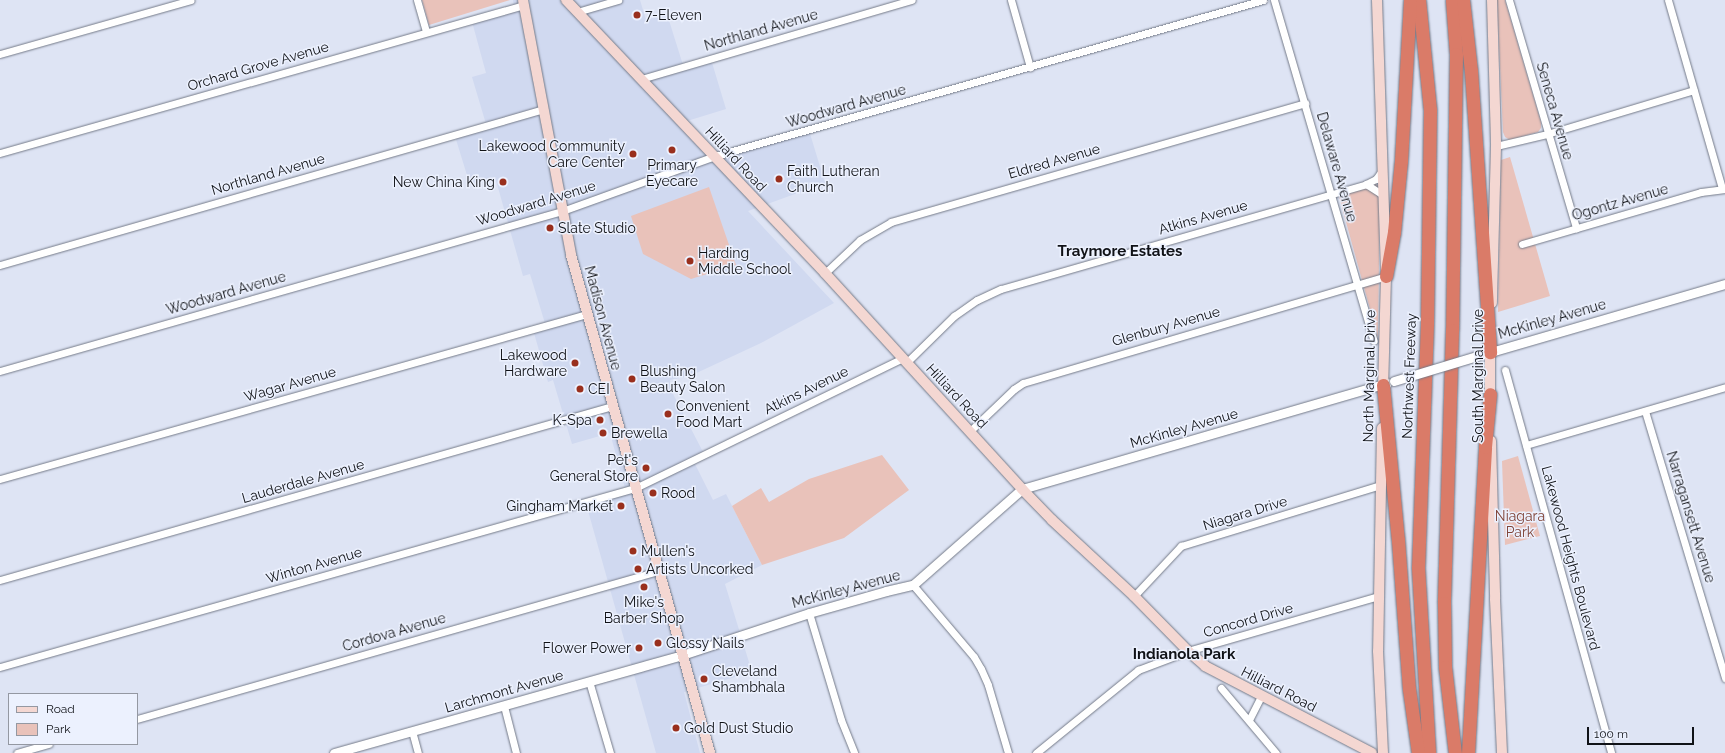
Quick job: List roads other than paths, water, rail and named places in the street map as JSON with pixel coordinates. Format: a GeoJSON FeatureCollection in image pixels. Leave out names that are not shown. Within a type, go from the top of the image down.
{"type":"FeatureCollection","features":[{"type":"Feature","properties":{"kind":"highway"},"geometry":{"type":"LineString","coordinates":[[1386,276],[1394,232],[1401,161],[1410,0]]}},
{"type":"Feature","properties":{"kind":"highway","name":"Northwest Freeway"},"geometry":{"type":"LineString","coordinates":[[1419,0],[1430,110],[1427,324],[1418,567],[1429,753]]}},
{"type":"Feature","properties":{"kind":"highway"},"geometry":{"type":"LineString","coordinates":[[1452,0],[1456,54],[1456,78],[1452,330],[1444,603],[1445,667],[1455,753]]}},
{"type":"Feature","properties":{"kind":"highway"},"geometry":{"type":"LineString","coordinates":[[1463,0],[1471,71],[1490,352]]}},
{"type":"Feature","properties":{"kind":"highway"},"geometry":{"type":"LineString","coordinates":[[1388,383],[1409,689],[1418,753]]}},
{"type":"Feature","properties":{"kind":"highway"},"geometry":{"type":"LineString","coordinates":[[1468,753],[1484,447],[1490,394]]}},
{"type":"Feature","properties":{"kind":"main road","name":"Hilliard Road"},"geometry":{"type":"LineString","coordinates":[[566,0],[825,273],[1022,489],[1052,520],[1134,596],[1188,651],[1205,666],[1372,753]]}},
{"type":"Feature","properties":{"kind":"main road","name":"North Marginal Drive"},"geometry":{"type":"LineString","coordinates":[[1377,0],[1388,383],[1381,485],[1378,596],[1378,651],[1383,753]]}},
{"type":"Feature","properties":{"kind":"main road","name":"South Marginal Drive"},"geometry":{"type":"LineString","coordinates":[[1492,0],[1496,146],[1490,394],[1494,599],[1502,753]]}},
{"type":"Feature","properties":{"kind":"main road","name":"Madison Avenue"},"geometry":{"type":"LineString","coordinates":[[523,3],[571,255],[710,753]]}},
{"type":"Feature","properties":{"kind":"street"},"geometry":{"type":"LineString","coordinates":[[0,54],[191,0]]}},
{"type":"Feature","properties":{"kind":"street"},"geometry":{"type":"LineString","coordinates":[[417,0],[426,32]]}},
{"type":"Feature","properties":{"kind":"street"},"geometry":{"type":"LineString","coordinates":[[577,12],[618,0]]}},
{"type":"Feature","properties":{"kind":"street","name":"Northland Avenue"},"geometry":{"type":"LineString","coordinates":[[641,79],[912,0]]}},
{"type":"Feature","properties":{"kind":"street"},"geometry":{"type":"LineString","coordinates":[[1011,0],[1030,67]]}},
{"type":"Feature","properties":{"kind":"street","name":"Woodward Avenue"},"geometry":{"type":"LineString","coordinates":[[0,371],[562,211],[715,156],[1263,0]]}},
{"type":"Feature","properties":{"kind":"street","name":"Delaware Avenue"},"geometry":{"type":"LineString","coordinates":[[1274,0],[1374,341]]}},
{"type":"Feature","properties":{"kind":"street","name":"Seneca Avenue"},"geometry":{"type":"LineString","coordinates":[[1509,0],[1547,134],[1576,228]]}},
{"type":"Feature","properties":{"kind":"street"},"geometry":{"type":"LineString","coordinates":[[1668,0],[1723,188]]}},
{"type":"Feature","properties":{"kind":"street","name":"Orchard Grove Avenue"},"geometry":{"type":"LineString","coordinates":[[0,153],[523,3]]}},
{"type":"Feature","properties":{"kind":"street"},"geometry":{"type":"LineString","coordinates":[[1496,146],[1547,134],[1694,90]]}},
{"type":"Feature","properties":{"kind":"street","name":"Eldred Avenue"},"geometry":{"type":"LineString","coordinates":[[825,273],[860,240],[891,222],[1305,103]]}},
{"type":"Feature","properties":{"kind":"street","name":"Northland Avenue"},"geometry":{"type":"LineString","coordinates":[[0,265],[544,109]]}},
{"type":"Feature","properties":{"kind":"street","name":"Atkins Avenue"},"geometry":{"type":"LineString","coordinates":[[635,488],[905,360],[954,316],[977,300],[1001,289],[1366,184],[1376,179],[1383,169]]}},
{"type":"Feature","properties":{"kind":"street"},"geometry":{"type":"LineString","coordinates":[[1366,184],[1383,195]]}},
{"type":"Feature","properties":{"kind":"street","name":"Ogontz Avenue"},"geometry":{"type":"LineString","coordinates":[[1522,244],[1701,192],[1723,188]]}},
{"type":"Feature","properties":{"kind":"street","name":"Glenbury Avenue"},"geometry":{"type":"LineString","coordinates":[[970,431],[1022,383],[1386,276]]}},
{"type":"Feature","properties":{"kind":"street","name":"McKinley Avenue"},"geometry":{"type":"LineString","coordinates":[[682,655],[809,612],[913,585],[1022,489],[1725,284]]}},
{"type":"Feature","properties":{"kind":"street","name":"Wagar Avenue"},"geometry":{"type":"LineString","coordinates":[[0,479],[587,314]]}},
{"type":"Feature","properties":{"kind":"street","name":"Lakewood Heights Boulevard"},"geometry":{"type":"LineString","coordinates":[[1505,370],[1610,753]]}},
{"type":"Feature","properties":{"kind":"street"},"geometry":{"type":"LineString","coordinates":[[1526,445],[1725,387]]}},
{"type":"Feature","properties":{"kind":"street","name":"Lauderdale Avenue"},"geometry":{"type":"LineString","coordinates":[[0,580],[612,406]]}},
{"type":"Feature","properties":{"kind":"street","name":"Narragansett Avenue"},"geometry":{"type":"LineString","coordinates":[[1645,411],[1725,678]]}},
{"type":"Feature","properties":{"kind":"street","name":"Niagara Drive"},"geometry":{"type":"LineString","coordinates":[[1134,596],[1181,546],[1381,485]]}},
{"type":"Feature","properties":{"kind":"street","name":"Winton Avenue"},"geometry":{"type":"LineString","coordinates":[[0,667],[635,488]]}},
{"type":"Feature","properties":{"kind":"street","name":"Cordova Avenue"},"geometry":{"type":"LineString","coordinates":[[138,719],[658,571]]}},
{"type":"Feature","properties":{"kind":"street"},"geometry":{"type":"LineString","coordinates":[[913,585],[974,657],[982,669],[1008,753]]}},
{"type":"Feature","properties":{"kind":"street","name":"Concord Drive"},"geometry":{"type":"LineString","coordinates":[[1036,753],[1138,670],[1188,651],[1378,596]]}},
{"type":"Feature","properties":{"kind":"street"},"geometry":{"type":"LineString","coordinates":[[809,612],[841,720],[854,753]]}},
{"type":"Feature","properties":{"kind":"street","name":"Larchmont Avenue"},"geometry":{"type":"LineString","coordinates":[[334,753],[682,655]]}},
{"type":"Feature","properties":{"kind":"street"},"geometry":{"type":"LineString","coordinates":[[589,681],[610,753]]}},
{"type":"Feature","properties":{"kind":"street"},"geometry":{"type":"LineString","coordinates":[[1221,688],[1276,753]]}},
{"type":"Feature","properties":{"kind":"street"},"geometry":{"type":"LineString","coordinates":[[1249,720],[1261,696]]}},
{"type":"Feature","properties":{"kind":"street"},"geometry":{"type":"LineString","coordinates":[[504,706],[516,753]]}},
{"type":"Feature","properties":{"kind":"street"},"geometry":{"type":"LineString","coordinates":[[412,731],[418,753]]}},
{"type":"Feature","properties":{"kind":"street"},"geometry":{"type":"LineString","coordinates":[[17,753],[45,745]]}},
{"type":"Feature","properties":{"kind":"place","name":"7-Eleven"},"geometry":{"type":"Point","coordinates":[637,15]}},
{"type":"Feature","properties":{"kind":"place","name":"Primary Eyecare"},"geometry":{"type":"Point","coordinates":[672,150]}},
{"type":"Feature","properties":{"kind":"place","name":"Lakewood Community Care Center"},"geometry":{"type":"Point","coordinates":[633,154]}},
{"type":"Feature","properties":{"kind":"place","name":"Faith Lutheran Church"},"geometry":{"type":"Point","coordinates":[779,179]}},
{"type":"Feature","properties":{"kind":"place","name":"New China King"},"geometry":{"type":"Point","coordinates":[503,182]}},
{"type":"Feature","properties":{"kind":"place","name":"Slate Studio"},"geometry":{"type":"Point","coordinates":[550,228]}},
{"type":"Feature","properties":{"kind":"place","name":"Harding Middle School"},"geometry":{"type":"Point","coordinates":[690,261]}},
{"type":"Feature","properties":{"kind":"place","name":"Lakewood Hardware"},"geometry":{"type":"Point","coordinates":[575,363]}},
{"type":"Feature","properties":{"kind":"place","name":"Blushing Beauty Salon"},"geometry":{"type":"Point","coordinates":[632,379]}},
{"type":"Feature","properties":{"kind":"place","name":"CEI"},"geometry":{"type":"Point","coordinates":[580,389]}},
{"type":"Feature","properties":{"kind":"place","name":"Convenient Food Mart"},"geometry":{"type":"Point","coordinates":[668,414]}},
{"type":"Feature","properties":{"kind":"place","name":"K-Spa"},"geometry":{"type":"Point","coordinates":[600,420]}},
{"type":"Feature","properties":{"kind":"place","name":"Brewella"},"geometry":{"type":"Point","coordinates":[603,433]}},
{"type":"Feature","properties":{"kind":"place","name":"Pet's General Store"},"geometry":{"type":"Point","coordinates":[646,468]}},
{"type":"Feature","properties":{"kind":"place","name":"Rood"},"geometry":{"type":"Point","coordinates":[653,493]}},
{"type":"Feature","properties":{"kind":"place","name":"Gingham Market"},"geometry":{"type":"Point","coordinates":[621,506]}},
{"type":"Feature","properties":{"kind":"place","name":"Mullen's"},"geometry":{"type":"Point","coordinates":[633,551]}},
{"type":"Feature","properties":{"kind":"place","name":"Artists Uncorked"},"geometry":{"type":"Point","coordinates":[638,569]}},
{"type":"Feature","properties":{"kind":"place","name":"Mike's Barber Shop"},"geometry":{"type":"Point","coordinates":[644,587]}},
{"type":"Feature","properties":{"kind":"place","name":"Glossy Nails"},"geometry":{"type":"Point","coordinates":[658,643]}},
{"type":"Feature","properties":{"kind":"place","name":"Flower Power"},"geometry":{"type":"Point","coordinates":[639,648]}},
{"type":"Feature","properties":{"kind":"place","name":"Cleveland Shambhala"},"geometry":{"type":"Point","coordinates":[704,679]}},
{"type":"Feature","properties":{"kind":"place","name":"Gold Dust Studio"},"geometry":{"type":"Point","coordinates":[676,728]}},
{"type":"Feature","properties":{"kind":"district","name":"Traymore Estates"},"geometry":{"type":"Point","coordinates":[1120,252]}},
{"type":"Feature","properties":{"kind":"district","name":"Indianola Park"},"geometry":{"type":"Point","coordinates":[1184,655]}},
{"type":"Feature","properties":{"kind":"park label","name":"Niagara Park"},"geometry":{"type":"Point","coordinates":[1520,524]}}]}
